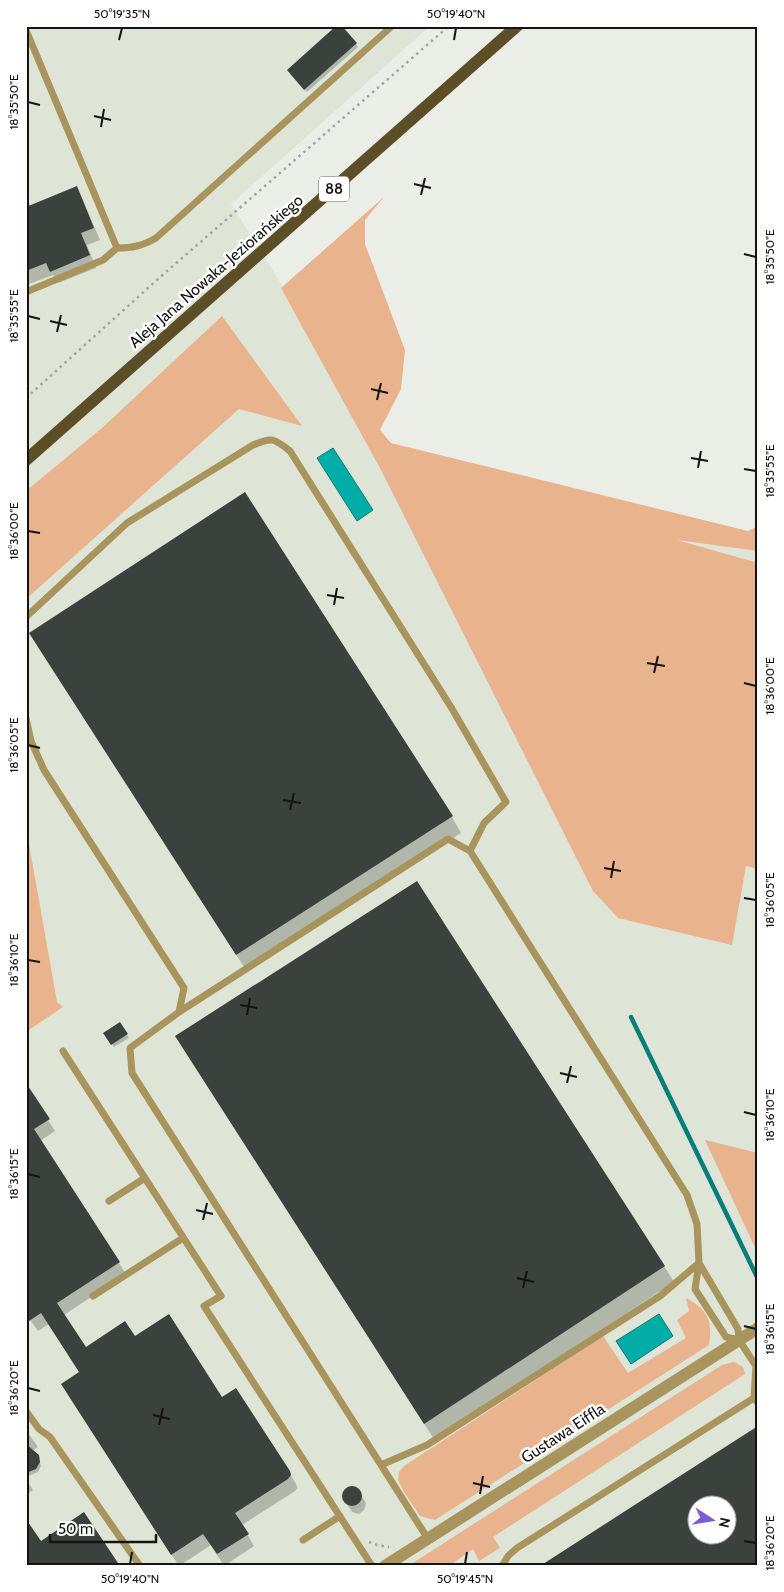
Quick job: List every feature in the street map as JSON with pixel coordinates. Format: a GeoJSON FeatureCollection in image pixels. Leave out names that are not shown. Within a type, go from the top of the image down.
{"type":"FeatureCollection","features":[{"type":"Feature","properties":{"kind":"main road","name":"Aleja Jana Nowaka-Jeziorańskiego"},"geometry":{"type":"LineString","coordinates":[[26,460],[517,26]]}},
{"type":"Feature","properties":{"kind":"street","name":"Gustawa Eiffla"},"geometry":{"type":"LineString","coordinates":[[385,1566],[758,1328]]}},
{"type":"Feature","properties":{"kind":"lane"},"geometry":{"type":"LineString","coordinates":[[26,292],[103,260],[117,248],[131,248],[144,245],[156,238],[392,26]]}},
{"type":"Feature","properties":{"kind":"lane"},"geometry":{"type":"LineString","coordinates":[[26,30],[117,248]]}},
{"type":"Feature","properties":{"kind":"lane"},"geometry":{"type":"LineString","coordinates":[[26,616],[127,523],[253,445],[266,440],[278,440],[290,451],[450,707],[506,802],[484,823],[470,850]]}},
{"type":"Feature","properties":{"kind":"lane"},"geometry":{"type":"LineString","coordinates":[[26,718],[31,741],[44,770],[184,988],[179,1012]]}},
{"type":"Feature","properties":{"kind":"lane"},"geometry":{"type":"LineString","coordinates":[[428,1539],[132,1073],[130,1048],[179,1012],[448,839],[470,850],[688,1195],[697,1224],[699,1263],[695,1289],[726,1337],[739,1340]]}},
{"type":"Feature","properties":{"kind":"lane"},"geometry":{"type":"LineString","coordinates":[[62,1051],[221,1296],[204,1306],[372,1566]]}},
{"type":"Feature","properties":{"kind":"lane"},"geometry":{"type":"LineString","coordinates":[[109,1201],[144,1178]]}},
{"type":"Feature","properties":{"kind":"lane"},"geometry":{"type":"LineString","coordinates":[[94,1296],[183,1238]]}},
{"type":"Feature","properties":{"kind":"lane"},"geometry":{"type":"LineString","coordinates":[[502,1566],[508,1556],[517,1548],[756,1400],[756,1366],[739,1340],[738,1329],[699,1263]]}},
{"type":"Feature","properties":{"kind":"lane"},"geometry":{"type":"LineString","coordinates":[[381,1465],[427,1446],[660,1296],[699,1263]]}},
{"type":"Feature","properties":{"kind":"lane"},"geometry":{"type":"LineString","coordinates":[[26,1411],[39,1429],[50,1436],[140,1566]]}},
{"type":"Feature","properties":{"kind":"lane"},"geometry":{"type":"LineString","coordinates":[[303,1540],[340,1516]]}},
{"type":"Feature","properties":{"kind":"path"},"geometry":{"type":"LineString","coordinates":[[26,398],[158,279],[449,26]]}},
{"type":"Feature","properties":{"kind":"path"},"geometry":{"type":"LineString","coordinates":[[370,1541],[377,1545],[390,1547]]}},
{"type":"Feature","properties":{"kind":"shaded area"},"geometry":{"type":"Polygon","coordinates":[[[26,26],[430,26],[231,204],[388,454],[758,541],[758,1566],[26,1566],[26,26]]]}},
{"type":"Feature","properties":{"kind":"shaded area"},"geometry":{"type":"Polygon","coordinates":[[[384,197],[365,220],[365,244],[405,350],[401,389],[380,430],[391,443],[748,531],[758,526],[758,551],[677,540],[758,563],[758,869],[746,866],[732,945],[618,918],[593,891],[381,470],[281,288],[384,197]]]}},
{"type":"Feature","properties":{"kind":"shaded area"},"geometry":{"type":"Polygon","coordinates":[[[222,316],[302,426],[239,409],[26,599],[26,491],[102,428],[222,316]]]}},
{"type":"Feature","properties":{"kind":"shaded area"},"geometry":{"type":"Polygon","coordinates":[[[26,827],[57,1002],[63,1007],[26,1032],[26,827]]]}},
{"type":"Feature","properties":{"kind":"shaded area"},"geometry":{"type":"Polygon","coordinates":[[[705,1140],[758,1153],[758,1254],[705,1140]]]}},
{"type":"Feature","properties":{"kind":"shaded area"},"geometry":{"type":"Polygon","coordinates":[[[686,1298],[699,1307],[707,1317],[710,1329],[709,1345],[435,1520],[420,1516],[398,1480],[399,1472],[404,1466],[603,1336],[628,1373],[686,1338],[677,1320],[689,1311],[686,1298]]]}},
{"type":"Feature","properties":{"kind":"shaded area"},"geometry":{"type":"Polygon","coordinates":[[[734,1362],[743,1367],[745,1374],[493,1537],[500,1548],[479,1561],[473,1549],[449,1566],[408,1566],[722,1365],[734,1362]]]}},
{"type":"Feature","properties":{"kind":"water"},"geometry":{"type":"Polygon","coordinates":[[[333,448],[373,510],[357,521],[317,458],[333,448]]]}},
{"type":"Feature","properties":{"kind":"water"},"geometry":{"type":"Polygon","coordinates":[[[659,1314],[673,1336],[631,1364],[616,1341],[659,1314]]]}},
{"type":"Feature","properties":{"kind":"building"},"geometry":{"type":"Polygon","coordinates":[[[336,26],[342,26],[357,43],[304,90],[287,70],[336,26]]]}},
{"type":"Feature","properties":{"kind":"building"},"geometry":{"type":"Polygon","coordinates":[[[77,186],[94,228],[81,233],[90,255],[50,272],[46,263],[26,271],[26,207],[77,186]]]}},
{"type":"Feature","properties":{"kind":"building"},"geometry":{"type":"Polygon","coordinates":[[[245,492],[453,816],[236,955],[29,633],[245,492]]]}},
{"type":"Feature","properties":{"kind":"building"},"geometry":{"type":"Polygon","coordinates":[[[417,881],[665,1266],[424,1424],[175,1036],[417,881]]]}},
{"type":"Feature","properties":{"kind":"building"},"geometry":{"type":"Polygon","coordinates":[[[120,1022],[128,1034],[111,1045],[103,1033],[120,1022]]]}},
{"type":"Feature","properties":{"kind":"building"},"geometry":{"type":"Polygon","coordinates":[[[26,1083],[50,1119],[34,1129],[120,1262],[57,1303],[86,1347],[125,1321],[135,1336],[169,1314],[222,1397],[236,1388],[290,1471],[291,1475],[288,1479],[235,1513],[249,1534],[217,1554],[203,1534],[171,1555],[61,1384],[79,1372],[41,1313],[26,1323],[26,1083]]]}},
{"type":"Feature","properties":{"kind":"building"},"geometry":{"type":"Polygon","coordinates":[[[758,1426],[758,1566],[540,1566],[758,1426]]]}},
{"type":"Feature","properties":{"kind":"building"},"geometry":{"type":"Polygon","coordinates":[[[26,1444],[39,1455],[40,1462],[36,1469],[26,1473],[26,1444]]]}},
{"type":"Feature","properties":{"kind":"building"},"geometry":{"type":"Polygon","coordinates":[[[352,1486],[359,1489],[362,1496],[359,1503],[352,1506],[345,1503],[342,1496],[345,1489],[352,1486]]]}},
{"type":"Feature","properties":{"kind":"building"},"geometry":{"type":"Polygon","coordinates":[[[84,1512],[120,1566],[26,1566],[26,1519],[41,1541],[84,1512]]]}},
{"type":"Feature","properties":{"kind":"waterway"},"geometry":{"type":"LineString","coordinates":[[631,1017],[758,1279]]}}]}
